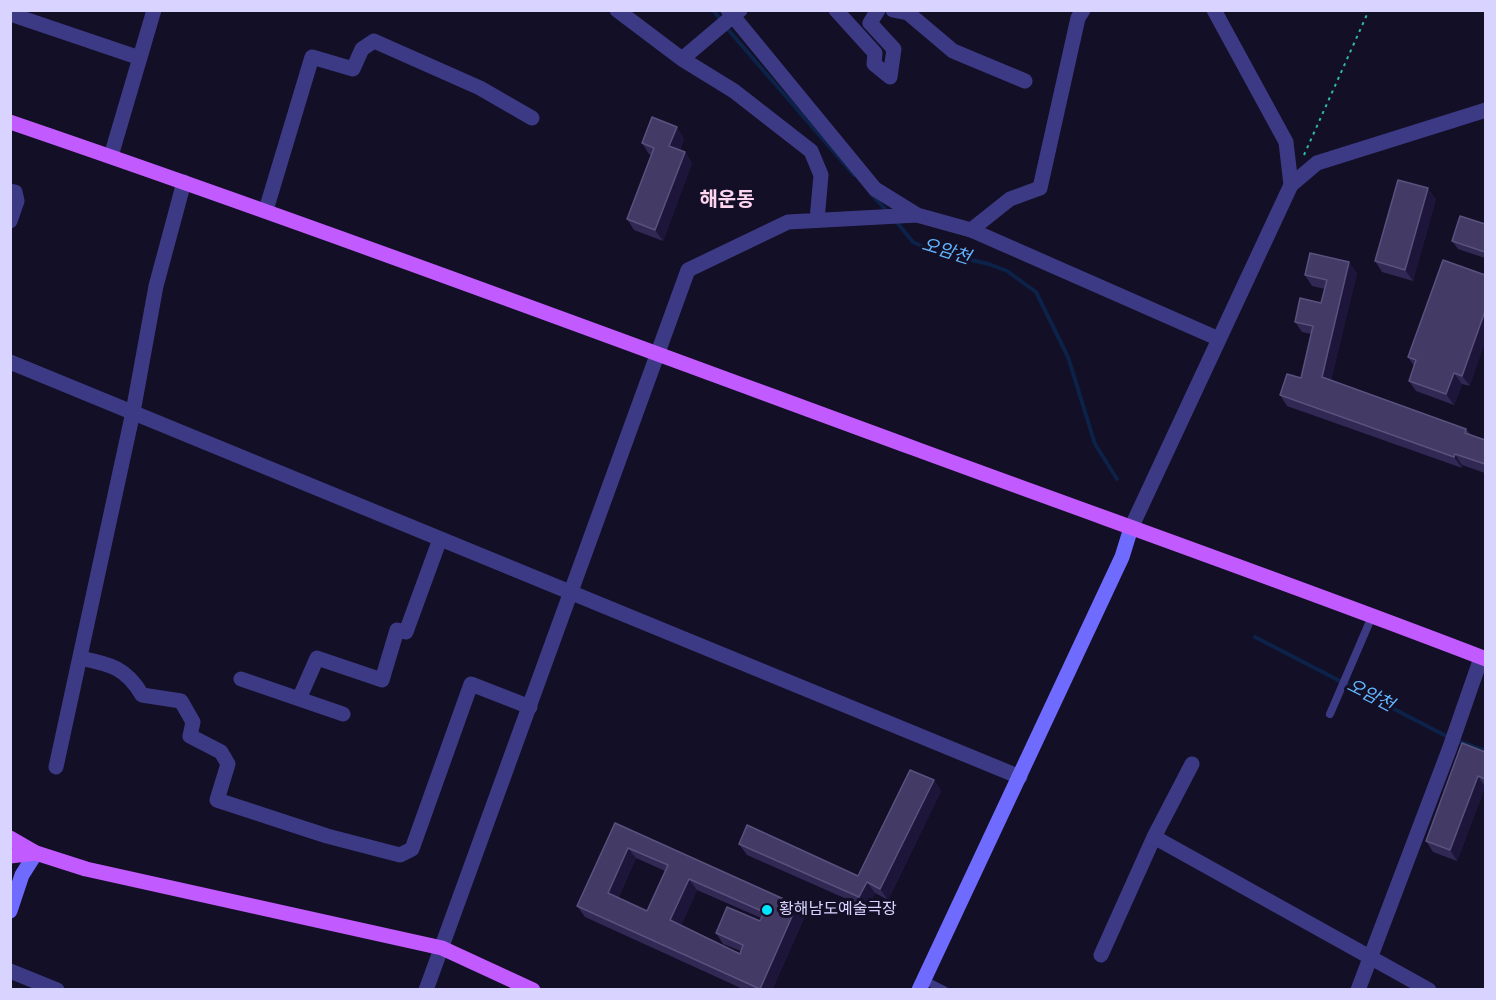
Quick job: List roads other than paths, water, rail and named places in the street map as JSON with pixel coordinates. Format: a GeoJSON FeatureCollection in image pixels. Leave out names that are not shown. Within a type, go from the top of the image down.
{"type":"FeatureCollection","features":[{"type":"Feature","properties":{"kind":"main road"},"geometry":{"type":"LineString","coordinates":[[10,122],[266,210],[1131,528],[1373,614],[1483,658]]}},
{"type":"Feature","properties":{"kind":"main road"},"geometry":{"type":"LineString","coordinates":[[922,985],[1122,557],[1131,528]]}},
{"type":"Feature","properties":{"kind":"main road"},"geometry":{"type":"LineString","coordinates":[[10,838],[36,853],[87,869],[442,948],[533,990]]}},
{"type":"Feature","properties":{"kind":"main road"},"geometry":{"type":"LineString","coordinates":[[10,856],[36,853]]}},
{"type":"Feature","properties":{"kind":"main road"},"geometry":{"type":"LineString","coordinates":[[10,911],[22,875],[36,853]]}},
{"type":"Feature","properties":{"kind":"street"},"geometry":{"type":"LineString","coordinates":[[111,156],[154,10]]}},
{"type":"Feature","properties":{"kind":"street"},"geometry":{"type":"LineString","coordinates":[[617,10],[682,59],[734,91],[811,152],[821,175],[817,220]]}},
{"type":"Feature","properties":{"kind":"street"},"geometry":{"type":"LineString","coordinates":[[836,10],[875,53],[874,64],[890,77],[894,49],[870,22],[878,10]]}},
{"type":"Feature","properties":{"kind":"street"},"geometry":{"type":"LineString","coordinates":[[893,10],[908,13],[953,51],[1025,81]]}},
{"type":"Feature","properties":{"kind":"street"},"geometry":{"type":"LineString","coordinates":[[971,230],[1010,199],[1040,188],[1078,18],[1083,10]]}},
{"type":"Feature","properties":{"kind":"street"},"geometry":{"type":"LineString","coordinates":[[1214,10],[1286,142],[1291,185]]}},
{"type":"Feature","properties":{"kind":"street"},"geometry":{"type":"LineString","coordinates":[[10,14],[140,58]]}},
{"type":"Feature","properties":{"kind":"street"},"geometry":{"type":"LineString","coordinates":[[682,59],[733,15],[875,189],[910,215]]}},
{"type":"Feature","properties":{"kind":"street"},"geometry":{"type":"LineString","coordinates":[[266,210],[312,57],[353,69],[362,49],[374,41],[480,88],[532,118]]}},
{"type":"Feature","properties":{"kind":"street"},"geometry":{"type":"LineString","coordinates":[[1131,528],[1291,185],[1317,164],[1485,110]]}},
{"type":"Feature","properties":{"kind":"street"},"geometry":{"type":"LineString","coordinates":[[56,767],[133,412],[156,286],[184,182]]}},
{"type":"Feature","properties":{"kind":"street"},"geometry":{"type":"LineString","coordinates":[[10,191],[15,192],[17,201],[10,221]]}},
{"type":"Feature","properties":{"kind":"street"},"geometry":{"type":"LineString","coordinates":[[426,990],[688,270],[788,222],[910,215],[971,230],[1219,339]]}},
{"type":"Feature","properties":{"kind":"street"},"geometry":{"type":"LineString","coordinates":[[10,362],[571,595],[1020,777]]}},
{"type":"Feature","properties":{"kind":"street"},"geometry":{"type":"LineString","coordinates":[[299,699],[317,658],[382,680],[397,630],[406,632],[440,539]]}},
{"type":"Feature","properties":{"kind":"street"},"geometry":{"type":"LineString","coordinates":[[80,658],[111,665],[133,678],[142,695],[181,701],[193,722],[190,736],[221,752],[228,764],[217,800],[327,836],[400,855],[412,849],[471,684],[530,706]]}},
{"type":"Feature","properties":{"kind":"street"},"geometry":{"type":"LineString","coordinates":[[1358,990],[1483,658]]}},
{"type":"Feature","properties":{"kind":"street"},"geometry":{"type":"LineString","coordinates":[[241,680],[343,714]]}},
{"type":"Feature","properties":{"kind":"street"},"geometry":{"type":"LineString","coordinates":[[1101,954],[1154,837],[1192,764]]}},
{"type":"Feature","properties":{"kind":"street"},"geometry":{"type":"LineString","coordinates":[[1154,837],[1370,955],[1429,990]]}},
{"type":"Feature","properties":{"kind":"street"},"geometry":{"type":"LineString","coordinates":[[10,971],[57,990]]}},
{"type":"Feature","properties":{"kind":"lane"},"geometry":{"type":"LineString","coordinates":[[1330,714],[1373,614]]}},
{"type":"Feature","properties":{"kind":"lane"},"geometry":{"type":"LineString","coordinates":[[922,985],[944,990]]}},
{"type":"Feature","properties":{"kind":"waterway","name":"오암천"},"geometry":{"type":"LineString","coordinates":[[713,10],[721,20]]}},
{"type":"Feature","properties":{"kind":"waterway","name":"오암천"},"geometry":{"type":"LineString","coordinates":[[725,26],[854,175]]}},
{"type":"Feature","properties":{"kind":"waterway","name":"오암천"},"geometry":{"type":"LineString","coordinates":[[871,194],[888,212]]}},
{"type":"Feature","properties":{"kind":"waterway","name":"오암천"},"geometry":{"type":"LineString","coordinates":[[895,220],[913,242],[932,251],[989,264],[1007,271],[1036,292],[1068,357],[1095,444],[1117,479]]}},
{"type":"Feature","properties":{"kind":"waterway","name":"오암천"},"geometry":{"type":"LineString","coordinates":[[1255,637],[1448,737]]}},
{"type":"Feature","properties":{"kind":"waterway","name":"오암천"},"geometry":{"type":"LineString","coordinates":[[1455,740],[1486,751]]}},
{"type":"Feature","properties":{"kind":"place","name":"황해남도예술극장"},"geometry":{"type":"Point","coordinates":[767,910]}},
{"type":"Feature","properties":{"kind":"district","name":"해운동"},"geometry":{"type":"Point","coordinates":[727,201]}}]}
